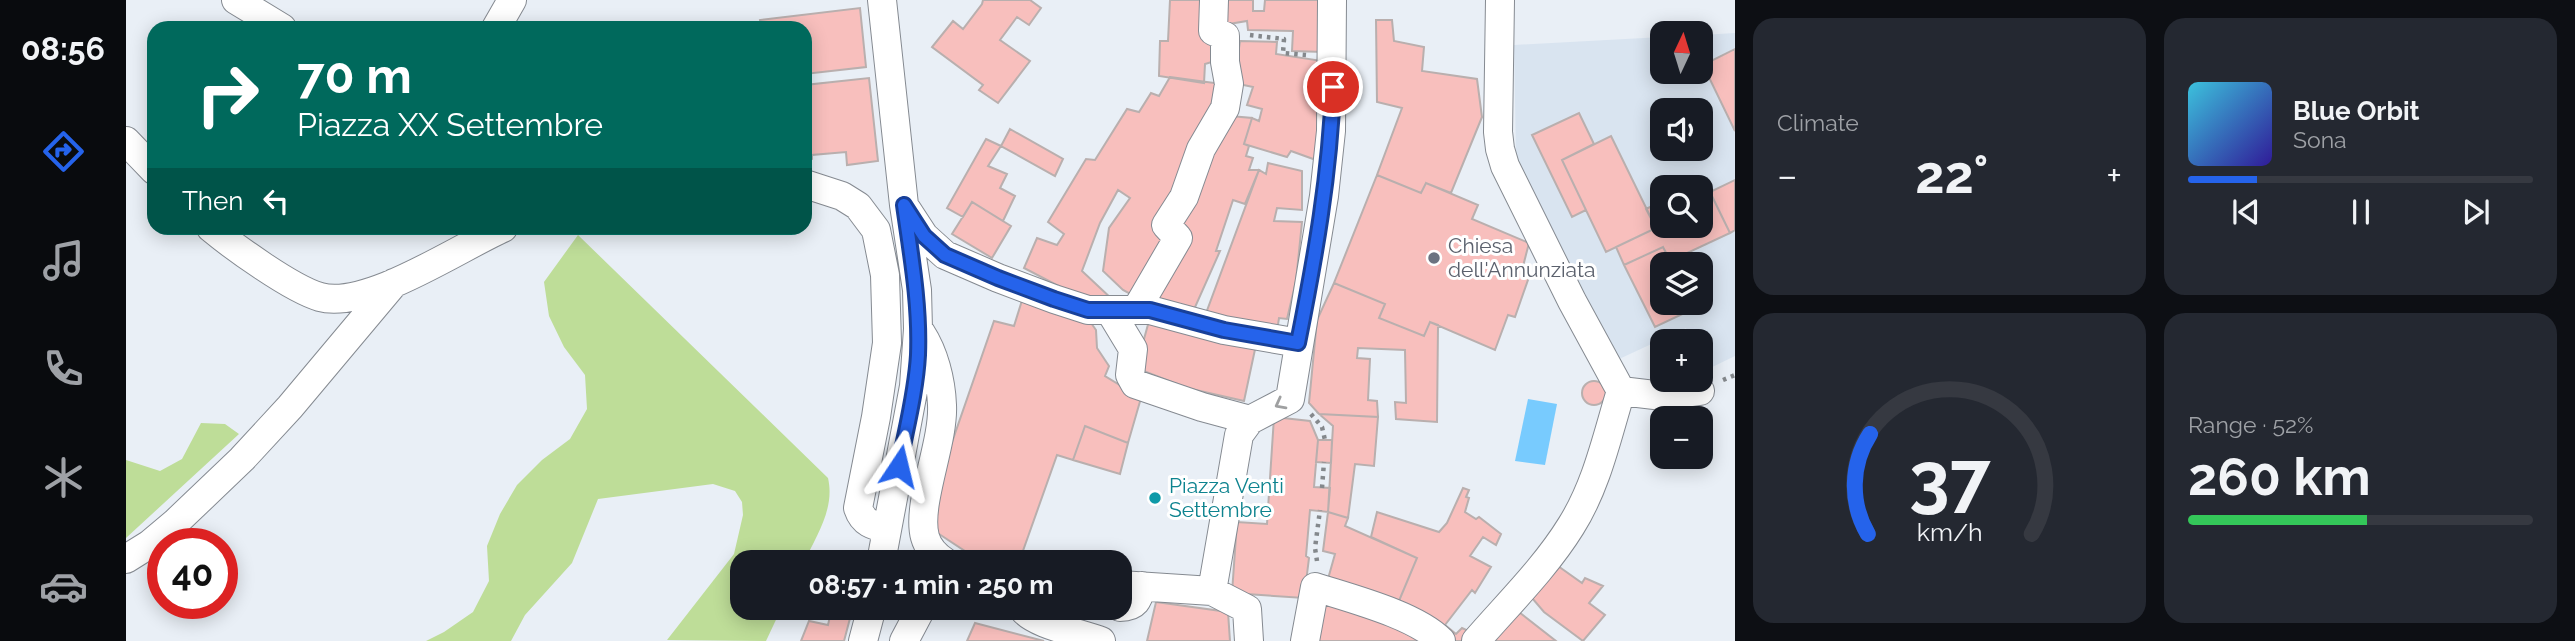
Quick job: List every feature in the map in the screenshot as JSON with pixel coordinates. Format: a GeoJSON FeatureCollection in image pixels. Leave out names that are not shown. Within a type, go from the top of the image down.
{"type":"FeatureCollection","features":[{"type":"Feature","properties":{"kind":"street"},"geometry":{"type":"LineString","coordinates":[[236,0],[270,21]]}},
{"type":"Feature","properties":{"kind":"street"},"geometry":{"type":"LineString","coordinates":[[500,21],[512,0]]}},
{"type":"Feature","properties":{"kind":"street"},"geometry":{"type":"LineString","coordinates":[[882,0],[916,290],[918,329],[914,386],[883,550]]}},
{"type":"Feature","properties":{"kind":"street"},"geometry":{"type":"LineString","coordinates":[[1123,310],[1178,238],[1166,225],[1184,197],[1201,149],[1225,108],[1229,83],[1225,62],[1225,36],[1213,31],[1213,0]]}},
{"type":"Feature","properties":{"kind":"street"},"geometry":{"type":"LineString","coordinates":[[1212,591],[1239,435],[1250,420],[1290,399],[1324,196],[1331,131],[1332,0]]}},
{"type":"Feature","properties":{"kind":"street"},"geometry":{"type":"LineString","coordinates":[[1475,641],[1538,570],[1571,526],[1599,466],[1621,391],[1572,301],[1505,166],[1499,132],[1500,0]]}},
{"type":"Feature","properties":{"kind":"street"},"geometry":{"type":"LineString","coordinates":[[126,141],[147,163]]}},
{"type":"Feature","properties":{"kind":"street"},"geometry":{"type":"LineString","coordinates":[[812,186],[842,196],[858,206],[876,230],[885,275],[887,344],[858,508],[860,515],[871,525],[887,528]]}},
{"type":"Feature","properties":{"kind":"street"},"geometry":{"type":"LineString","coordinates":[[904,205],[924,236],[945,255],[1054,299],[1088,310],[1150,310],[1224,330],[1298,343]]}},
{"type":"Feature","properties":{"kind":"street"},"geometry":{"type":"LineString","coordinates":[[221,235],[269,269],[319,297],[344,298],[394,283],[489,235]]}},
{"type":"Feature","properties":{"kind":"street"},"geometry":{"type":"LineString","coordinates":[[126,559],[150,544],[175,523],[242,459],[290,407],[394,283]]}},
{"type":"Feature","properties":{"kind":"street"},"geometry":{"type":"LineString","coordinates":[[1123,310],[1133,349],[1130,374],[1135,384],[1250,420]]}},
{"type":"Feature","properties":{"kind":"street"},"geometry":{"type":"LineString","coordinates":[[918,329],[927,342],[935,363],[942,405],[939,438],[925,509],[925,537],[932,550]]}},
{"type":"Feature","properties":{"kind":"street"},"geometry":{"type":"LineString","coordinates":[[1621,391],[1663,396],[1693,392]]}},
{"type":"Feature","properties":{"kind":"street"},"geometry":{"type":"LineString","coordinates":[[1132,585],[1212,591],[1247,609],[1249,641]]}},
{"type":"Feature","properties":{"kind":"street"},"geometry":{"type":"LineString","coordinates":[[1132,587],[1138,601],[1132,606]]}},
{"type":"Feature","properties":{"kind":"street"},"geometry":{"type":"LineString","coordinates":[[1305,641],[1315,587],[1412,622],[1433,633],[1441,641]]}},
{"type":"Feature","properties":{"kind":"street"},"geometry":{"type":"LineString","coordinates":[[863,641],[869,620]]}},
{"type":"Feature","properties":{"kind":"street"},"geometry":{"type":"LineString","coordinates":[[904,641],[915,620]]}},
{"type":"Feature","properties":{"kind":"street"},"geometry":{"type":"LineString","coordinates":[[1034,620],[1101,641]]}},
{"type":"Feature","properties":{"kind":"path"},"geometry":{"type":"LineString","coordinates":[[1225,36],[1241,34],[1284,39],[1283,52],[1333,58]]}},
{"type":"Feature","properties":{"kind":"path"},"geometry":{"type":"LineString","coordinates":[[1322,488],[1324,462]]}},
{"type":"Feature","properties":{"kind":"path"},"geometry":{"type":"LineString","coordinates":[[1315,587],[1315,548],[1320,510]]}},
{"type":"Feature","properties":{"kind":"shaded area"},"geometry":{"type":"Polygon","coordinates":[[[1735,33],[1735,356],[1713,367],[1713,329],[1650,329],[1650,345],[1617,360],[1528,185],[1516,155],[1514,45],[1650,38],[1650,84],[1713,84],[1713,34],[1735,33]]]}},
{"type":"Feature","properties":{"kind":"green space"},"geometry":{"type":"Polygon","coordinates":[[[578,235],[828,478],[830,489],[827,511],[810,550],[735,550],[743,515],[742,502],[735,491],[713,484],[598,499],[572,563],[525,615],[511,641],[426,641],[473,612],[489,581],[487,546],[500,514],[517,485],[542,460],[570,439],[587,409],[585,375],[564,347],[549,316],[544,282],[578,235]]]}},
{"type":"Feature","properties":{"kind":"green space"},"geometry":{"type":"Polygon","coordinates":[[[201,423],[225,424],[239,434],[126,538],[126,460],[160,471],[182,459],[201,423]]]}},
{"type":"Feature","properties":{"kind":"green space"},"geometry":{"type":"Polygon","coordinates":[[[730,559],[730,620],[776,620],[766,641],[667,640],[730,559]]]}},
{"type":"Feature","properties":{"kind":"water"},"geometry":{"type":"Polygon","coordinates":[[[1528,399],[1557,404],[1545,465],[1515,461],[1528,399]]]}},
{"type":"Feature","properties":{"kind":"building"},"geometry":{"type":"Polygon","coordinates":[[[983,0],[1030,0],[1041,8],[1029,25],[1017,17],[1000,40],[1030,61],[998,103],[979,90],[983,85],[932,47],[953,21],[963,29],[983,0]]]}},
{"type":"Feature","properties":{"kind":"building"},"geometry":{"type":"Polygon","coordinates":[[[1170,0],[1205,0],[1215,40],[1215,61],[1205,64],[1204,83],[1159,76],[1160,41],[1168,41],[1170,0]]]}},
{"type":"Feature","properties":{"kind":"building"},"geometry":{"type":"Polygon","coordinates":[[[1218,0],[1253,0],[1253,11],[1264,11],[1265,0],[1323,0],[1324,52],[1292,51],[1293,31],[1248,30],[1247,21],[1217,26],[1218,0]]]}},
{"type":"Feature","properties":{"kind":"building"},"geometry":{"type":"Polygon","coordinates":[[[860,8],[866,67],[812,73],[812,21],[760,20],[860,8]]]}},
{"type":"Feature","properties":{"kind":"building"},"geometry":{"type":"Polygon","coordinates":[[[1376,20],[1392,20],[1394,41],[1424,47],[1422,71],[1477,79],[1482,117],[1451,193],[1426,183],[1421,193],[1377,175],[1402,108],[1377,102],[1376,20]]]}},
{"type":"Feature","properties":{"kind":"building"},"geometry":{"type":"Polygon","coordinates":[[[1240,41],[1277,42],[1276,54],[1322,61],[1316,160],[1291,151],[1287,157],[1244,144],[1252,118],[1259,121],[1262,109],[1247,105],[1253,87],[1234,83],[1240,41]]]}},
{"type":"Feature","properties":{"kind":"building"},"geometry":{"type":"Polygon","coordinates":[[[1735,49],[1735,131],[1712,84],[1713,60],[1735,49]]]}},
{"type":"Feature","properties":{"kind":"building"},"geometry":{"type":"Polygon","coordinates":[[[1170,77],[1222,84],[1167,240],[1134,296],[1123,290],[1103,271],[1109,228],[1130,198],[1118,190],[1100,223],[1082,271],[1114,301],[1091,303],[1024,268],[1037,238],[1057,245],[1064,234],[1048,222],[1086,159],[1095,160],[1127,109],[1139,112],[1151,93],[1159,96],[1170,77]]]}},
{"type":"Feature","properties":{"kind":"building"},"geometry":{"type":"Polygon","coordinates":[[[869,78],[878,161],[847,165],[846,152],[812,155],[812,84],[869,78]]]}},
{"type":"Feature","properties":{"kind":"building"},"geometry":{"type":"Polygon","coordinates":[[[1579,113],[1594,144],[1562,160],[1586,210],[1572,217],[1532,135],[1579,113]]]}},
{"type":"Feature","properties":{"kind":"building"},"geometry":{"type":"Polygon","coordinates":[[[1230,116],[1252,118],[1244,144],[1249,146],[1246,156],[1253,158],[1249,170],[1259,170],[1245,204],[1233,200],[1216,251],[1220,251],[1192,314],[1153,299],[1153,292],[1230,116]]]}},
{"type":"Feature","properties":{"kind":"building"},"geometry":{"type":"Polygon","coordinates":[[[1010,129],[1063,159],[1055,176],[1001,146],[1010,129]]]}},
{"type":"Feature","properties":{"kind":"building"},"geometry":{"type":"Polygon","coordinates":[[[1611,136],[1650,216],[1650,231],[1606,252],[1562,160],[1611,136]]]}},
{"type":"Feature","properties":{"kind":"building"},"geometry":{"type":"Polygon","coordinates":[[[986,139],[1001,146],[988,166],[1007,174],[1000,188],[1015,196],[1003,221],[972,202],[963,217],[947,208],[986,139]]]}},
{"type":"Feature","properties":{"kind":"building"},"geometry":{"type":"Polygon","coordinates":[[[1268,163],[1302,171],[1302,210],[1277,208],[1274,221],[1302,222],[1296,281],[1287,319],[1279,318],[1277,331],[1205,316],[1259,170],[1266,174],[1268,163]]]}},
{"type":"Feature","properties":{"kind":"building","name":"Chiesa dell'Annunziata"},"geometry":{"type":"Polygon","coordinates":[[[1377,175],[1421,193],[1426,183],[1478,205],[1472,219],[1529,243],[1521,274],[1529,277],[1515,317],[1508,315],[1495,350],[1430,322],[1424,336],[1379,318],[1385,304],[1334,283],[1377,175]]]}},
{"type":"Feature","properties":{"kind":"building"},"geometry":{"type":"Polygon","coordinates":[[[1735,180],[1735,230],[1730,233],[1713,198],[1713,191],[1735,180]]]}},
{"type":"Feature","properties":{"kind":"building"},"geometry":{"type":"Polygon","coordinates":[[[1713,198],[1730,233],[1689,252],[1666,252],[1663,247],[1624,265],[1616,247],[1650,231],[1650,238],[1713,238],[1713,198]]]}},
{"type":"Feature","properties":{"kind":"building"},"geometry":{"type":"Polygon","coordinates":[[[972,202],[1011,226],[992,258],[952,234],[972,202]]]}},
{"type":"Feature","properties":{"kind":"building"},"geometry":{"type":"Polygon","coordinates":[[[1663,247],[1666,252],[1652,252],[1663,247]]]}},
{"type":"Feature","properties":{"kind":"building"},"geometry":{"type":"Polygon","coordinates":[[[1650,253],[1650,315],[1680,315],[1655,327],[1624,265],[1650,253]]]}},
{"type":"Feature","properties":{"kind":"building"},"geometry":{"type":"Polygon","coordinates":[[[1334,283],[1385,304],[1379,318],[1424,336],[1430,322],[1438,325],[1437,422],[1396,419],[1395,402],[1406,403],[1405,350],[1358,348],[1357,358],[1370,359],[1368,400],[1377,401],[1378,417],[1319,414],[1309,403],[1317,320],[1334,283]]]}},
{"type":"Feature","properties":{"kind":"building"},"geometry":{"type":"Polygon","coordinates":[[[1024,294],[1084,313],[1096,330],[1097,348],[1109,366],[1105,376],[1141,398],[1128,443],[1085,426],[1073,460],[1057,455],[1023,550],[963,550],[933,530],[932,500],[994,321],[1014,326],[1024,294]]]}},
{"type":"Feature","properties":{"kind":"building"},"geometry":{"type":"Polygon","coordinates":[[[1149,321],[1257,340],[1244,401],[1187,388],[1136,368],[1149,321]]]}},
{"type":"Feature","properties":{"kind":"building"},"geometry":{"type":"Polygon","coordinates":[[[1594,381],[1605,388],[1606,393],[1599,404],[1594,405],[1583,398],[1582,393],[1589,382],[1594,381]]]}},
{"type":"Feature","properties":{"kind":"building"},"geometry":{"type":"Polygon","coordinates":[[[1319,414],[1378,417],[1374,466],[1355,464],[1348,518],[1328,512],[1333,426],[1319,414]]]}},
{"type":"Feature","properties":{"kind":"building"},"geometry":{"type":"Polygon","coordinates":[[[1274,417],[1310,421],[1318,440],[1314,487],[1330,488],[1328,512],[1310,510],[1306,556],[1309,558],[1304,598],[1232,593],[1237,522],[1267,524],[1274,417]]]}},
{"type":"Feature","properties":{"kind":"building"},"geometry":{"type":"Polygon","coordinates":[[[1085,426],[1128,443],[1120,474],[1073,460],[1085,426]]]}},
{"type":"Feature","properties":{"kind":"building"},"geometry":{"type":"Polygon","coordinates":[[[1318,440],[1332,440],[1331,463],[1316,462],[1318,440]]]}},
{"type":"Feature","properties":{"kind":"building"},"geometry":{"type":"Polygon","coordinates":[[[1463,488],[1469,490],[1465,512],[1476,519],[1479,517],[1501,534],[1496,545],[1483,537],[1470,556],[1491,567],[1475,593],[1472,590],[1445,625],[1456,634],[1462,628],[1473,633],[1466,641],[1448,641],[1396,608],[1417,558],[1371,537],[1377,512],[1439,532],[1447,523],[1463,488]]]}},
{"type":"Feature","properties":{"kind":"building"},"geometry":{"type":"Polygon","coordinates":[[[1328,512],[1348,518],[1345,526],[1417,558],[1396,608],[1328,579],[1335,554],[1323,551],[1328,512]]]}},
{"type":"Feature","properties":{"kind":"building"},"geometry":{"type":"Polygon","coordinates":[[[1558,566],[1582,583],[1585,578],[1603,586],[1589,603],[1605,615],[1583,641],[1544,612],[1532,598],[1558,566]]]}},
{"type":"Feature","properties":{"kind":"building"},"geometry":{"type":"Polygon","coordinates":[[[1323,595],[1359,605],[1358,615],[1424,634],[1428,641],[1316,641],[1323,595]]]}},
{"type":"Feature","properties":{"kind":"building"},"geometry":{"type":"Polygon","coordinates":[[[1156,602],[1228,612],[1230,641],[1147,641],[1156,602]]]}},
{"type":"Feature","properties":{"kind":"building"},"geometry":{"type":"Polygon","coordinates":[[[1515,609],[1556,641],[1487,641],[1515,609]]]}},
{"type":"Feature","properties":{"kind":"building"},"geometry":{"type":"Polygon","coordinates":[[[829,620],[850,620],[844,641],[801,641],[809,621],[828,625],[829,620]]]}},
{"type":"Feature","properties":{"kind":"building"},"geometry":{"type":"Polygon","coordinates":[[[975,623],[1044,641],[967,641],[975,623]]]}},
{"type":"Feature","properties":{"kind":"place","name":"Chiesa dell'Annunziata"},"geometry":{"type":"Point","coordinates":[1434,258]}},
{"type":"Feature","properties":{"kind":"place","name":"Piazza Venti Settembre"},"geometry":{"type":"Point","coordinates":[1155,498]}},
{"type":"Feature","properties":{"kind":"route"},"geometry":{"type":"LineString","coordinates":[[899,466],[918,357],[916,290],[904,205],[924,236],[945,255],[1054,299],[1088,310],[1150,310],[1224,330],[1298,343],[1312,276],[1324,196],[1333,87]]}}]}
